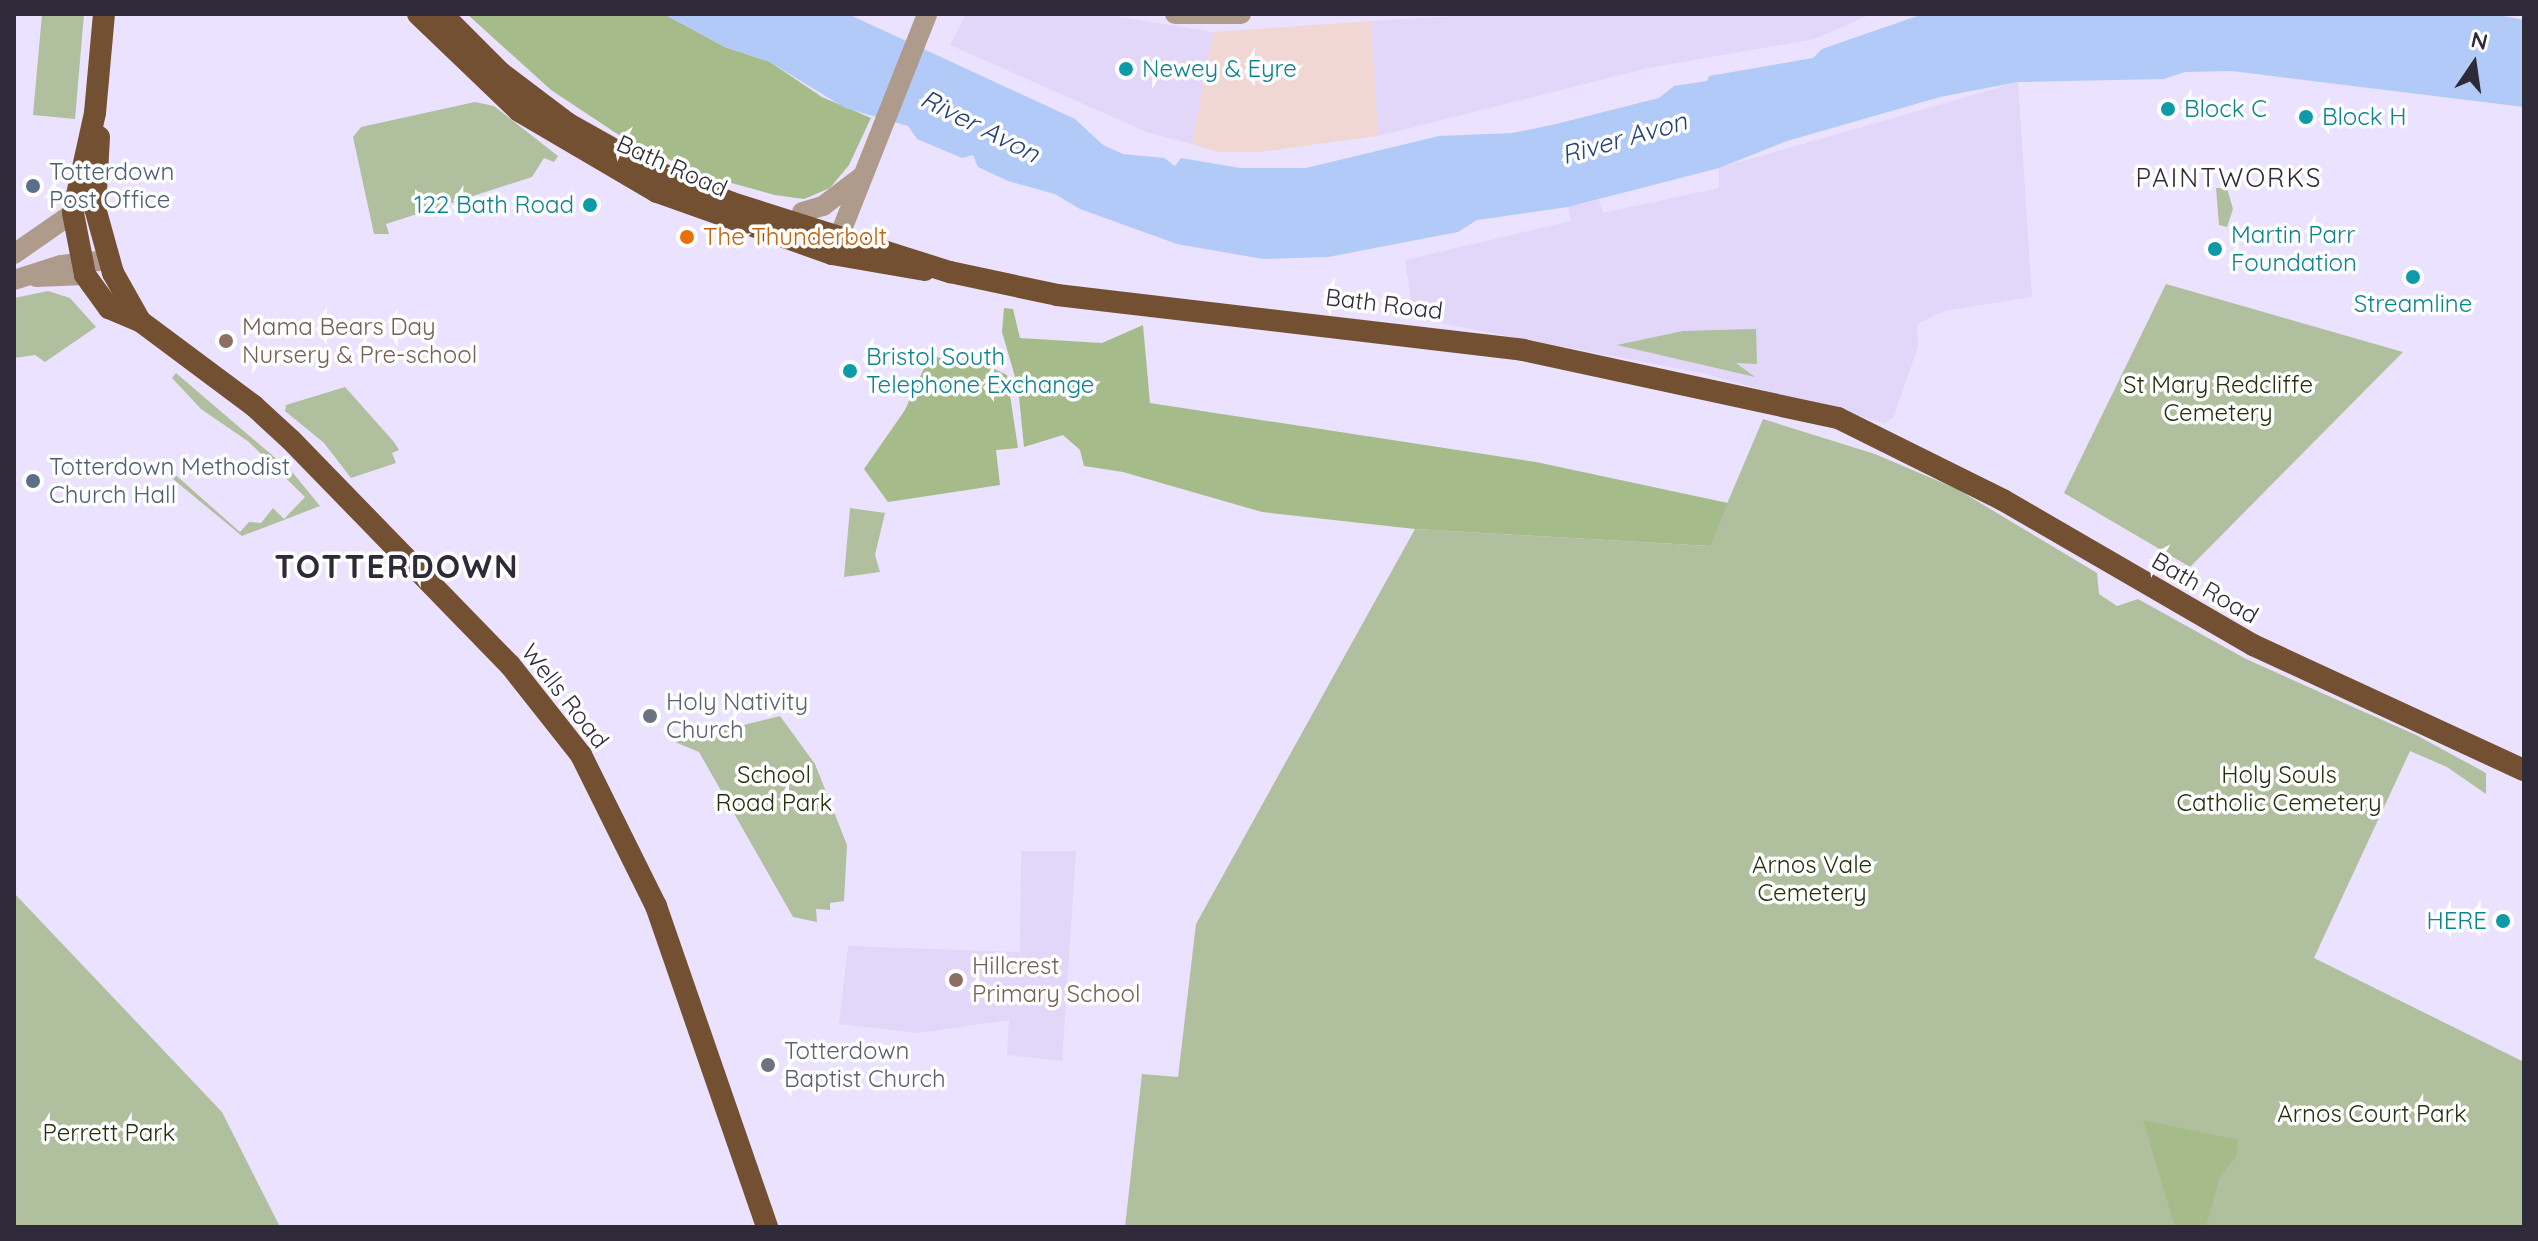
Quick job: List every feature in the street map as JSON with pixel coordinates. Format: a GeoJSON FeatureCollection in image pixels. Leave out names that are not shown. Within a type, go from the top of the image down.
{"type":"FeatureCollection","features":[{"type":"Feature","properties":{"kind":"highway","name":"Wells Road"},"geometry":{"type":"LineString","coordinates":[[104,14],[84,211],[92,264],[140,321],[254,406],[291,440],[510,665],[581,755],[656,906],[767,1227]]}},
{"type":"Feature","properties":{"kind":"highway","name":"Bath Road"},"geometry":{"type":"LineString","coordinates":[[418,14],[519,111],[610,169],[668,197],[836,244]]}},
{"type":"Feature","properties":{"kind":"highway","name":"Bath Road"},"geometry":{"type":"LineString","coordinates":[[442,14],[501,73],[567,123],[676,183],[892,267],[950,272],[1057,295],[1377,329],[1523,350],[1838,418],[2003,500],[2240,638],[2524,770]]}},
{"type":"Feature","properties":{"kind":"highway","name":"Bath Road"},"geometry":{"type":"LineString","coordinates":[[676,183],[802,212]]}},
{"type":"Feature","properties":{"kind":"street"},"geometry":{"type":"LineString","coordinates":[[1175,14],[1241,14]]}},
{"type":"Feature","properties":{"kind":"street"},"geometry":{"type":"LineString","coordinates":[[836,244],[927,15]]}},
{"type":"Feature","properties":{"kind":"street"},"geometry":{"type":"LineString","coordinates":[[802,212],[823,206],[863,174]]}},
{"type":"Feature","properties":{"kind":"street"},"geometry":{"type":"LineString","coordinates":[[14,254],[84,211]]}},
{"type":"Feature","properties":{"kind":"street"},"geometry":{"type":"LineString","coordinates":[[23,278],[45,268],[92,264]]}},
{"type":"Feature","properties":{"kind":"shaded area"},"geometry":{"type":"Polygon","coordinates":[[[966,14],[1102,14],[1213,32],[1192,144],[1149,133],[950,45],[966,14]]]}},
{"type":"Feature","properties":{"kind":"shaded area"},"geometry":{"type":"Polygon","coordinates":[[[1487,14],[1871,14],[1815,39],[1648,68],[1378,136],[1371,21],[1487,14]]]}},
{"type":"Feature","properties":{"kind":"shaded area"},"geometry":{"type":"Polygon","coordinates":[[[1371,21],[1378,136],[1258,152],[1218,152],[1192,144],[1213,32],[1371,21]]]}},
{"type":"Feature","properties":{"kind":"shaded area"},"geometry":{"type":"Polygon","coordinates":[[[2018,82],[2032,297],[1944,311],[1917,324],[1918,347],[1893,418],[1884,423],[1702,373],[1414,318],[1405,260],[1571,221],[1568,207],[1599,200],[1603,213],[1719,188],[1719,168],[2018,82]]]}},
{"type":"Feature","properties":{"kind":"shaded area","name":"Hillcrest Primary School"},"geometry":{"type":"Polygon","coordinates":[[[1021,851],[1076,851],[1062,1061],[1007,1055],[1009,1020],[919,1033],[839,1024],[848,946],[1020,952],[1021,851]]]}},
{"type":"Feature","properties":{"kind":"green space"},"geometry":{"type":"Polygon","coordinates":[[[42,14],[84,14],[75,119],[33,115],[42,14]]]}},
{"type":"Feature","properties":{"kind":"green space"},"geometry":{"type":"Polygon","coordinates":[[[467,14],[664,14],[725,47],[770,62],[822,97],[871,118],[849,165],[830,188],[804,199],[775,195],[703,175],[625,139],[551,90],[467,14]]]}},
{"type":"Feature","properties":{"kind":"green space"},"geometry":{"type":"Polygon","coordinates":[[[475,102],[494,106],[558,156],[554,162],[544,158],[532,177],[386,224],[389,234],[374,234],[353,137],[361,127],[475,102]]]}},
{"type":"Feature","properties":{"kind":"green space"},"geometry":{"type":"Polygon","coordinates":[[[2216,188],[2227,188],[2233,209],[2227,227],[2219,225],[2216,188]]]}},
{"type":"Feature","properties":{"kind":"green space","name":"St Mary Redcliffe Cemetery"},"geometry":{"type":"Polygon","coordinates":[[[2166,284],[2403,352],[2190,567],[2064,493],[2166,284]]]}},
{"type":"Feature","properties":{"kind":"green space"},"geometry":{"type":"Polygon","coordinates":[[[48,291],[70,298],[96,327],[45,362],[35,355],[14,358],[14,298],[48,291]]]}},
{"type":"Feature","properties":{"kind":"green space"},"geometry":{"type":"Polygon","coordinates":[[[1004,308],[1013,309],[1020,338],[1102,343],[1143,325],[1150,403],[1536,462],[1728,503],[1710,546],[1415,529],[1262,512],[1123,472],[1084,466],[1080,450],[1063,435],[1024,447],[1018,387],[1002,332],[1004,308]]]}},
{"type":"Feature","properties":{"kind":"green space"},"geometry":{"type":"Polygon","coordinates":[[[1756,329],[1757,364],[1736,363],[1755,377],[1617,345],[1683,331],[1756,329]]]}},
{"type":"Feature","properties":{"kind":"green space"},"geometry":{"type":"Polygon","coordinates":[[[930,355],[960,364],[965,355],[1007,375],[1018,448],[996,450],[1000,485],[888,502],[864,469],[905,410],[930,355]]]}},
{"type":"Feature","properties":{"kind":"green space"},"geometry":{"type":"Polygon","coordinates":[[[176,373],[293,473],[320,506],[242,536],[162,470],[162,463],[240,532],[249,522],[261,523],[273,508],[284,519],[305,497],[249,442],[201,409],[172,378],[176,373]]]}},
{"type":"Feature","properties":{"kind":"green space"},"geometry":{"type":"Polygon","coordinates":[[[345,387],[394,442],[399,450],[392,453],[396,463],[351,478],[324,443],[285,411],[286,405],[345,387]]]}},
{"type":"Feature","properties":{"kind":"green space","name":"Arnos Vale Cemetery"},"geometry":{"type":"Polygon","coordinates":[[[1763,419],[1875,454],[1957,489],[2097,573],[2099,594],[2117,606],[2138,599],[2246,659],[2416,735],[2486,773],[2486,794],[2447,767],[2410,751],[2314,958],[2524,1062],[2524,1227],[1125,1227],[1142,1074],[1178,1077],[1196,924],[1415,529],[1709,546],[1763,419]]]}},
{"type":"Feature","properties":{"kind":"green space"},"geometry":{"type":"Polygon","coordinates":[[[850,508],[885,513],[875,555],[880,572],[844,577],[850,508]]]}},
{"type":"Feature","properties":{"kind":"green space","name":"School Road Park"},"geometry":{"type":"Polygon","coordinates":[[[780,716],[815,764],[847,845],[844,901],[830,903],[830,910],[816,909],[817,922],[793,917],[699,752],[675,742],[780,716]]]}},
{"type":"Feature","properties":{"kind":"green space","name":"Perrett Park"},"geometry":{"type":"Polygon","coordinates":[[[14,893],[222,1112],[280,1227],[14,1227],[14,893]]]}},
{"type":"Feature","properties":{"kind":"green space"},"geometry":{"type":"Polygon","coordinates":[[[2143,1120],[2238,1140],[2236,1157],[2220,1176],[2206,1227],[2175,1227],[2143,1120]]]}},
{"type":"Feature","properties":{"kind":"water","name":"River Avon"},"geometry":{"type":"Polygon","coordinates":[[[664,14],[848,14],[1075,119],[1103,145],[1123,154],[1164,158],[1175,166],[1181,158],[1240,168],[1306,168],[1439,136],[1513,133],[1659,98],[1674,86],[1707,81],[1709,76],[1813,58],[1822,49],[1923,14],[2494,14],[2524,20],[2524,107],[2232,71],[2185,72],[2164,79],[2018,82],[1940,97],[1787,141],[1719,168],[1568,207],[1477,220],[1458,232],[1328,257],[1263,259],[1177,244],[1080,209],[1055,194],[1008,181],[978,167],[973,155],[962,158],[917,139],[908,126],[845,108],[770,62],[725,47],[664,14]]]}},
{"type":"Feature","properties":{"kind":"place","name":"Newey & Eyre"},"geometry":{"type":"Point","coordinates":[1126,69]}},
{"type":"Feature","properties":{"kind":"place","name":"Block C"},"geometry":{"type":"Point","coordinates":[2168,109]}},
{"type":"Feature","properties":{"kind":"place","name":"Block H"},"geometry":{"type":"Point","coordinates":[2306,117]}},
{"type":"Feature","properties":{"kind":"place","name":"Totterdown Post Office"},"geometry":{"type":"Point","coordinates":[33,186]}},
{"type":"Feature","properties":{"kind":"place","name":"122 Bath Road"},"geometry":{"type":"Point","coordinates":[590,205]}},
{"type":"Feature","properties":{"kind":"place","name":"The Thunderbolt"},"geometry":{"type":"Point","coordinates":[687,237]}},
{"type":"Feature","properties":{"kind":"place","name":"Martin Parr Foundation"},"geometry":{"type":"Point","coordinates":[2215,249]}},
{"type":"Feature","properties":{"kind":"place","name":"Streamline"},"geometry":{"type":"Point","coordinates":[2413,277]}},
{"type":"Feature","properties":{"kind":"place","name":"Mama Bears Day Nursery & Pre-school"},"geometry":{"type":"Point","coordinates":[226,341]}},
{"type":"Feature","properties":{"kind":"place","name":"Bristol South Telephone Exchange"},"geometry":{"type":"Point","coordinates":[850,371]}},
{"type":"Feature","properties":{"kind":"place","name":"Totterdown Methodist Church Hall"},"geometry":{"type":"Point","coordinates":[33,481]}},
{"type":"Feature","properties":{"kind":"place","name":"Holy Nativity Church"},"geometry":{"type":"Point","coordinates":[650,716]}},
{"type":"Feature","properties":{"kind":"place","name":"HERE"},"geometry":{"type":"Point","coordinates":[2503,921]}},
{"type":"Feature","properties":{"kind":"place","name":"Hillcrest Primary School"},"geometry":{"type":"Point","coordinates":[956,980]}},
{"type":"Feature","properties":{"kind":"place","name":"Totterdown Baptist Church"},"geometry":{"type":"Point","coordinates":[768,1065]}},
{"type":"Feature","properties":{"kind":"district","name":"PAINTWORKS"},"geometry":{"type":"Point","coordinates":[2229,178]}},
{"type":"Feature","properties":{"kind":"district","name":"TOTTERDOWN"},"geometry":{"type":"Point","coordinates":[397,566]}},
{"type":"Feature","properties":{"kind":"park label","name":"Holy Souls Catholic Cemetery"},"geometry":{"type":"Point","coordinates":[2279,789]}},
{"type":"Feature","properties":{"kind":"park label","name":"Arnos Court Park"},"geometry":{"type":"Point","coordinates":[2372,1114]}}]}
